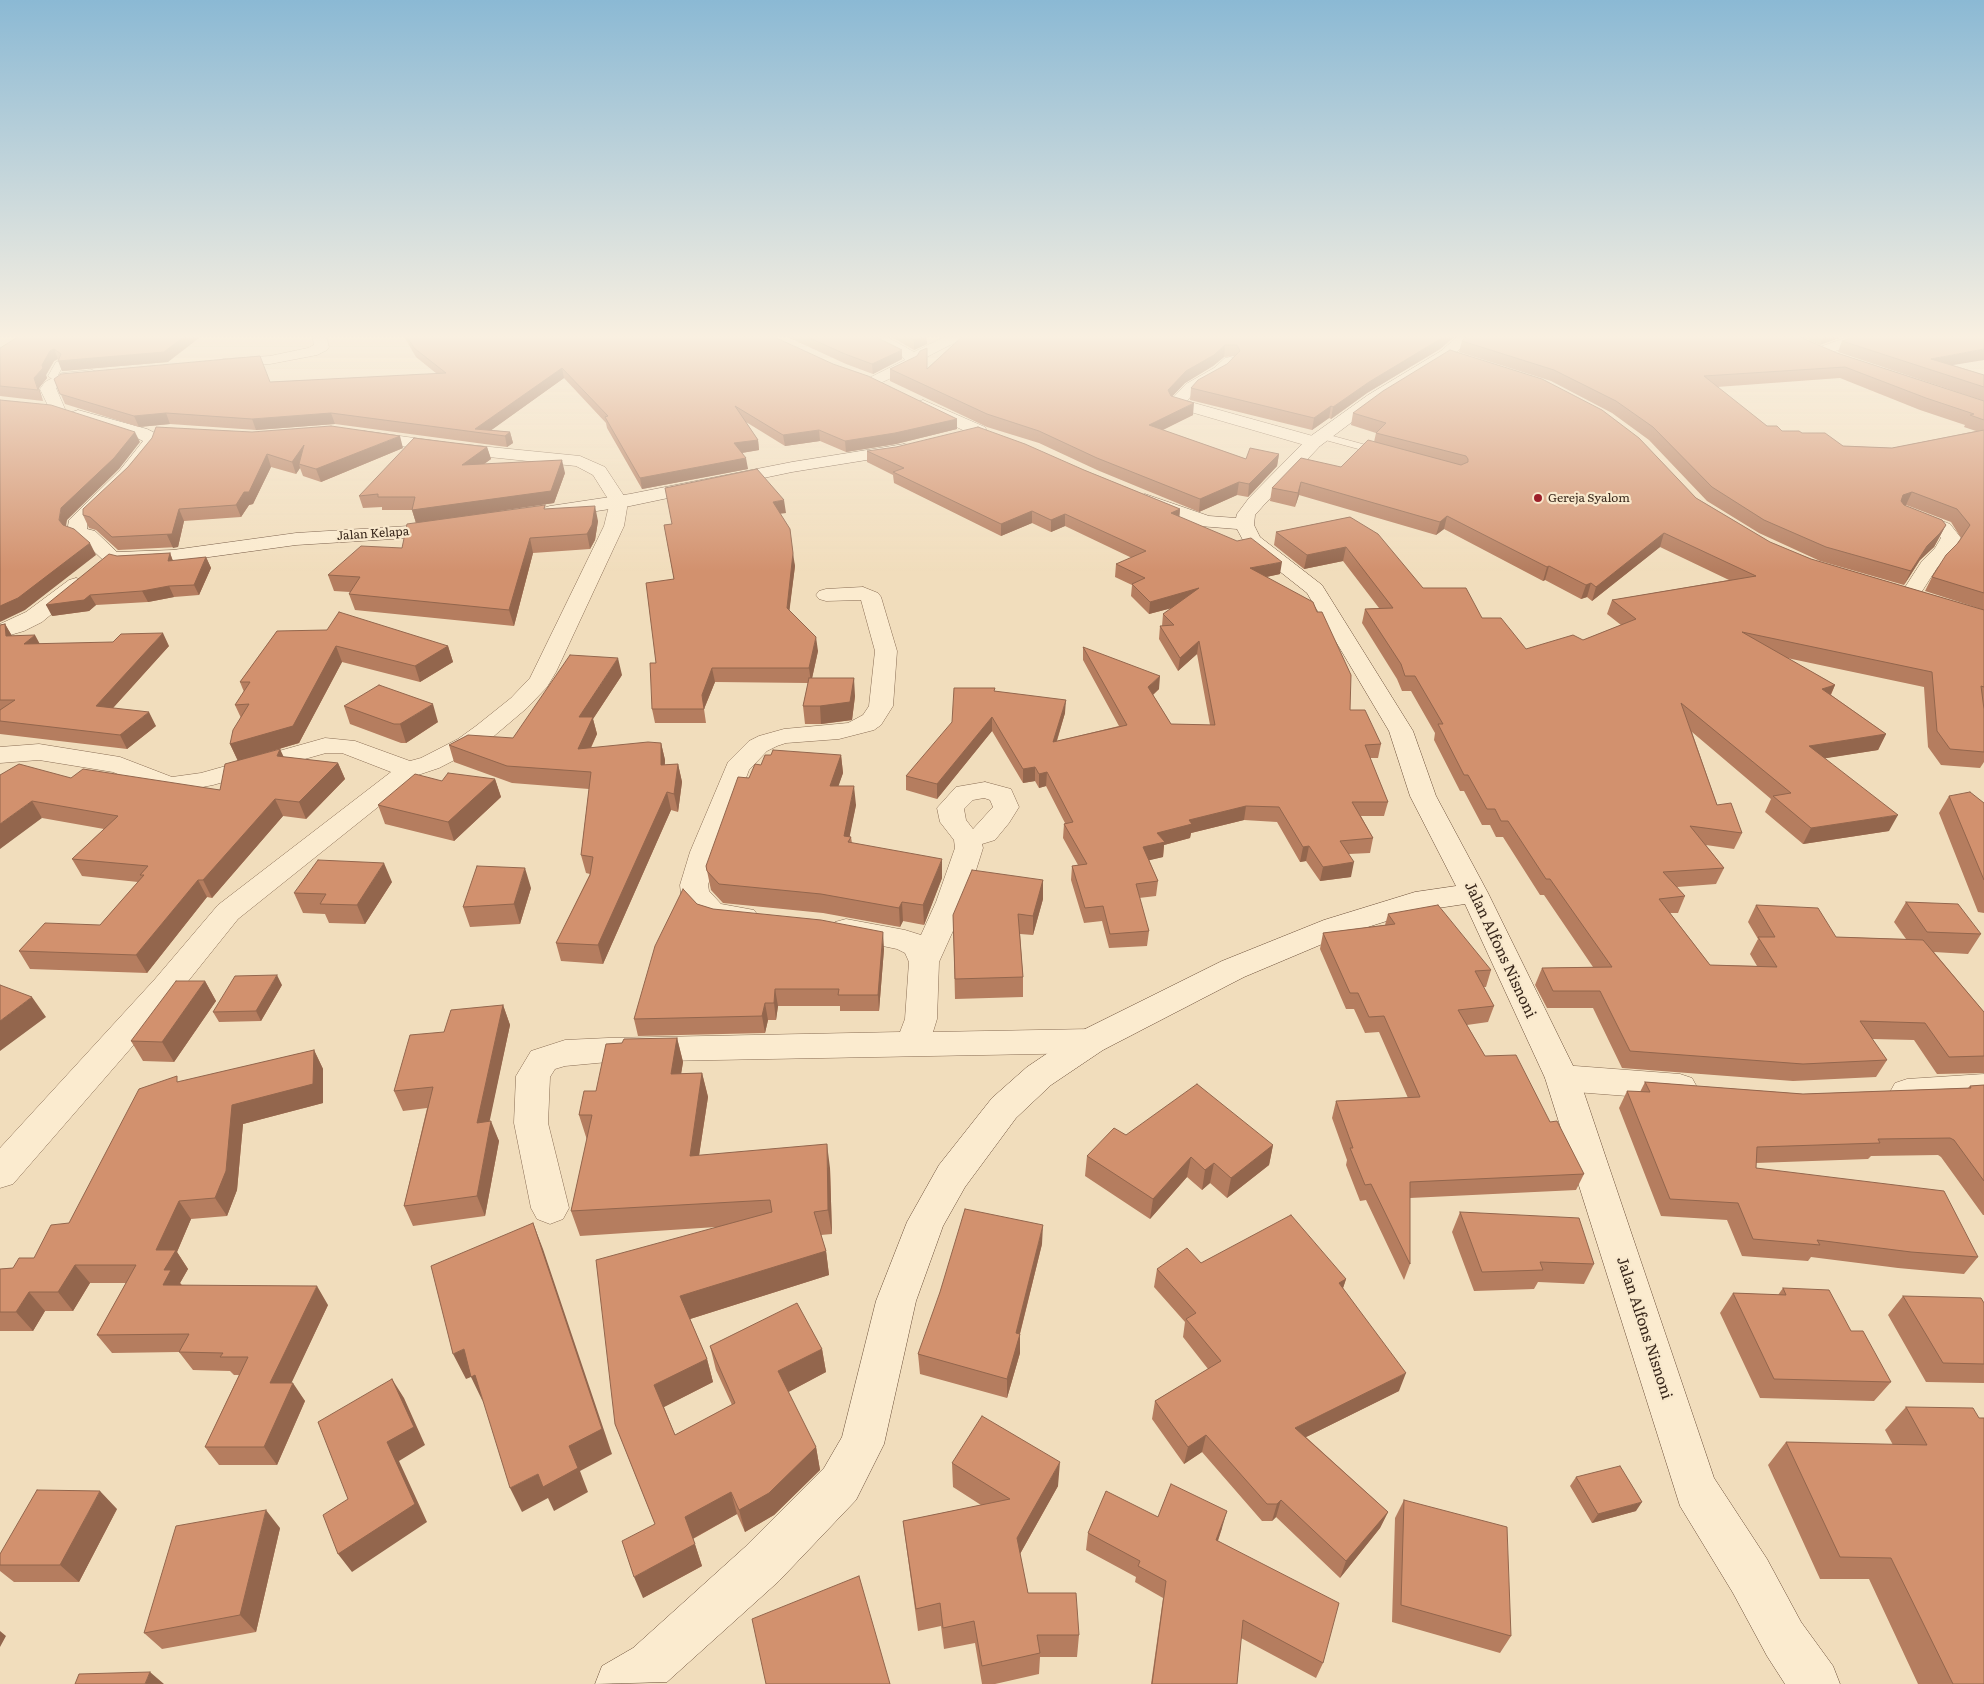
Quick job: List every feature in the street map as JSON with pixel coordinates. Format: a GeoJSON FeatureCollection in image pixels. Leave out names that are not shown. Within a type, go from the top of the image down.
{"type":"FeatureCollection","features":[{"type":"Feature","properties":{"kind":"street"},"geometry":{"type":"LineString","coordinates":[[0,631],[34,617],[97,566],[88,535],[78,532],[78,520],[126,474],[150,445],[151,438],[141,433],[73,414]]}},
{"type":"Feature","properties":{"kind":"street"},"geometry":{"type":"LineString","coordinates":[[942,414],[979,431],[997,437]]}},
{"type":"Feature","properties":{"kind":"street"},"geometry":{"type":"LineString","coordinates":[[1218,414],[1318,439]]}},
{"type":"Feature","properties":{"kind":"street"},"geometry":{"type":"LineString","coordinates":[[1127,491],[1195,519],[1224,524],[1244,522],[1246,514],[1256,502],[1318,439],[1353,414]]}},
{"type":"Feature","properties":{"kind":"street"},"geometry":{"type":"LineString","coordinates":[[141,433],[170,431]]}},
{"type":"Feature","properties":{"kind":"street"},"geometry":{"type":"LineString","coordinates":[[948,438],[979,431]]}},
{"type":"Feature","properties":{"kind":"street"},"geometry":{"type":"LineString","coordinates":[[0,1173],[166,987],[228,912],[409,770],[430,763],[466,744],[519,703],[539,682],[614,526],[619,502],[599,471],[580,461],[450,448],[349,433]]}},
{"type":"Feature","properties":{"kind":"street"},"geometry":{"type":"LineString","coordinates":[[535,514],[619,502],[792,467],[919,446]]}},
{"type":"Feature","properties":{"kind":"street"},"geometry":{"type":"LineString","coordinates":[[1905,513],[1943,528],[1951,538],[1929,565],[1910,595]]}},
{"type":"Feature","properties":{"kind":"street","name":"Jalan Alfons Nisnoni"},"geometry":{"type":"LineString","coordinates":[[1244,522],[1246,533],[1252,540],[1315,589],[1401,731],[1423,796],[1474,893],[1562,1078],[1696,1490],[1750,1576],[1784,1639],[1815,1684]]}},
{"type":"Feature","properties":{"kind":"street","name":"Jalan Kelapa"},"geometry":{"type":"LineString","coordinates":[[97,566],[122,559],[173,556],[296,539],[409,532],[458,525]]}},
{"type":"Feature","properties":{"kind":"street"},"geometry":{"type":"LineString","coordinates":[[765,919],[712,912],[695,894],[694,885],[704,852],[737,767],[748,755],[758,746],[784,736],[854,730],[865,726],[879,712],[886,651],[872,597],[862,593],[826,595]]}},
{"type":"Feature","properties":{"kind":"street"},"geometry":{"type":"LineString","coordinates":[[0,755],[39,752],[120,765],[147,778],[171,785],[204,780],[315,747],[334,744],[346,746],[409,770]]}},
{"type":"Feature","properties":{"kind":"street"},"geometry":{"type":"LineString","coordinates":[[913,1043],[921,1019],[924,962],[951,902],[969,848],[967,839]]}},
{"type":"Feature","properties":{"kind":"street"},"geometry":{"type":"LineString","coordinates":[[620,1684],[650,1665],[762,1564],[840,1484],[862,1444],[896,1301],[926,1222],[952,1176],[1004,1108],[1038,1076],[1092,1041],[1233,968],[1266,954],[1335,927],[1415,902],[1474,893]]}},
{"type":"Feature","properties":{"kind":"street"},"geometry":{"type":"LineString","coordinates":[[823,925],[905,940],[916,946],[924,962]]}},
{"type":"Feature","properties":{"kind":"street"},"geometry":{"type":"LineString","coordinates":[[550,1208],[531,1122],[533,1076],[543,1060],[565,1053],[608,1050],[913,1043],[1092,1041]]}},
{"type":"Feature","properties":{"kind":"street"},"geometry":{"type":"LineString","coordinates":[[1562,1078],[1706,1089]]}},
{"type":"Feature","properties":{"kind":"street"},"geometry":{"type":"LineString","coordinates":[[1873,1094],[1984,1087]]}},
{"type":"Feature","properties":{"kind":"lane"},"geometry":{"type":"LineString","coordinates":[[1318,439],[1394,456]]}},
{"type":"Feature","properties":{"kind":"building"},"geometry":{"type":"Polygon","coordinates":[[[0,414],[78,414],[135,432],[114,458],[61,508],[59,520],[63,525],[74,529],[90,543],[18,598],[0,606],[0,414]]]}},
{"type":"Feature","properties":{"kind":"building"},"geometry":{"type":"Polygon","coordinates":[[[126,414],[160,414],[134,416],[126,414]]]}},
{"type":"Feature","properties":{"kind":"building"},"geometry":{"type":"Polygon","coordinates":[[[174,414],[323,414],[252,419],[174,414]]]}},
{"type":"Feature","properties":{"kind":"building"},"geometry":{"type":"Polygon","coordinates":[[[335,414],[497,414],[475,429],[510,432],[505,436],[335,414]]]}},
{"type":"Feature","properties":{"kind":"building"},"geometry":{"type":"Polygon","coordinates":[[[606,414],[740,414],[758,440],[734,443],[746,458],[640,478],[605,417],[608,416],[606,414]]]}},
{"type":"Feature","properties":{"kind":"building"},"geometry":{"type":"Polygon","coordinates":[[[748,414],[946,414],[957,419],[895,433],[845,441],[819,430],[783,435],[748,414]]]}},
{"type":"Feature","properties":{"kind":"building"},"geometry":{"type":"Polygon","coordinates":[[[987,414],[1172,414],[1149,425],[1246,459],[1250,448],[1279,454],[1249,484],[1239,482],[1200,499],[1097,458],[1039,431],[987,414]]]}},
{"type":"Feature","properties":{"kind":"building"},"geometry":{"type":"Polygon","coordinates":[[[1296,414],[1320,414],[1314,418],[1296,414]]]}},
{"type":"Feature","properties":{"kind":"building"},"geometry":{"type":"Polygon","coordinates":[[[1355,414],[1607,414],[1639,438],[1696,498],[1770,542],[1811,559],[1984,610],[1984,687],[1981,686],[1984,709],[1984,752],[1950,749],[1937,731],[1932,672],[1742,632],[1835,685],[1822,689],[1886,734],[1809,746],[1898,815],[1811,828],[1773,796],[1791,793],[1681,703],[1717,805],[1731,803],[1742,833],[1690,826],[1724,868],[1663,872],[1685,896],[1659,899],[1710,965],[1777,967],[1758,937],[1775,937],[1756,905],[1818,908],[1836,937],[1923,940],[1984,1012],[1984,1056],[1949,1057],[1925,1023],[1860,1021],[1887,1060],[1803,1064],[1630,1051],[1600,991],[1553,991],[1542,968],[1612,967],[1550,879],[1546,879],[1508,821],[1501,821],[1495,809],[1487,809],[1468,775],[1464,775],[1438,724],[1443,724],[1415,676],[1405,676],[1401,664],[1365,609],[1393,608],[1346,547],[1307,555],[1276,532],[1350,517],[1378,534],[1423,588],[1466,588],[1482,618],[1501,618],[1526,649],[1573,635],[1583,640],[1636,619],[1612,600],[1756,576],[1664,533],[1596,587],[1591,583],[1586,585],[1549,566],[1547,567],[1447,516],[1440,522],[1301,482],[1298,493],[1272,488],[1301,458],[1341,467],[1368,440],[1461,465],[1468,462],[1466,456],[1376,433],[1386,423],[1355,414]]]}},
{"type":"Feature","properties":{"kind":"building"},"geometry":{"type":"Polygon","coordinates":[[[1634,414],[1751,414],[1767,426],[1777,426],[1782,431],[1825,433],[1843,446],[1892,448],[1984,430],[1984,593],[1932,577],[1946,555],[1958,543],[1970,525],[1957,509],[1912,492],[1903,495],[1901,501],[1904,505],[1942,520],[1946,525],[1927,546],[1911,571],[1826,547],[1764,520],[1712,487],[1653,427],[1634,414]]]}},
{"type":"Feature","properties":{"kind":"building"},"geometry":{"type":"Polygon","coordinates":[[[1984,414],[1984,420],[1970,415],[1984,414]]]}},
{"type":"Feature","properties":{"kind":"building"},"geometry":{"type":"Polygon","coordinates":[[[331,426],[400,436],[316,469],[299,464],[304,445],[292,462],[267,454],[249,492],[244,492],[236,505],[179,509],[172,534],[112,537],[90,517],[83,515],[83,509],[128,467],[152,438],[156,427],[252,432],[331,426]]]}},
{"type":"Feature","properties":{"kind":"building"},"geometry":{"type":"Polygon","coordinates":[[[978,427],[1025,444],[1180,509],[1171,513],[1237,541],[1251,538],[1282,562],[1250,568],[1313,602],[1317,612],[1322,612],[1351,675],[1350,710],[1365,710],[1381,744],[1365,745],[1388,802],[1352,802],[1373,838],[1340,841],[1354,862],[1323,867],[1309,846],[1303,847],[1279,807],[1246,806],[1189,820],[1192,824],[1157,833],[1165,842],[1143,847],[1158,881],[1136,884],[1149,931],[1110,934],[1103,906],[1085,908],[1072,866],[1087,864],[1064,824],[1073,822],[1047,772],[1039,774],[1035,767],[1023,769],[992,717],[937,784],[906,776],[952,722],[954,688],[995,688],[994,691],[1066,700],[1053,742],[1127,725],[1083,647],[1160,676],[1148,687],[1171,724],[1215,725],[1199,641],[1180,658],[1160,626],[1174,625],[1163,614],[1199,588],[1150,602],[1132,584],[1145,578],[1116,564],[1146,551],[1065,514],[1051,520],[1032,511],[1001,524],[893,472],[904,468],[867,451],[896,447],[978,427]]]}},
{"type":"Feature","properties":{"kind":"building"},"geometry":{"type":"Polygon","coordinates":[[[414,438],[487,447],[462,465],[562,460],[551,491],[412,510],[415,497],[378,497],[378,494],[359,496],[414,438]]]}},
{"type":"Feature","properties":{"kind":"building"},"geometry":{"type":"Polygon","coordinates":[[[757,469],[784,500],[773,502],[790,529],[793,553],[787,608],[816,637],[809,668],[712,668],[702,695],[704,709],[652,709],[650,663],[656,663],[646,583],[674,579],[664,525],[672,524],[665,488],[757,469]]]}},
{"type":"Feature","properties":{"kind":"building"},"geometry":{"type":"Polygon","coordinates":[[[545,505],[544,509],[595,506],[592,525],[587,534],[530,538],[509,610],[349,594],[360,577],[328,575],[361,546],[402,548],[407,524],[545,505]]]}},
{"type":"Feature","properties":{"kind":"building"},"geometry":{"type":"Polygon","coordinates":[[[170,553],[168,561],[206,557],[194,585],[90,595],[84,600],[46,605],[109,554],[117,556],[170,553]]]}},
{"type":"Feature","properties":{"kind":"building"},"geometry":{"type":"Polygon","coordinates":[[[339,612],[448,646],[415,666],[336,646],[293,726],[230,744],[233,730],[249,704],[235,705],[250,682],[240,682],[277,631],[327,630],[339,612]]]}},
{"type":"Feature","properties":{"kind":"building"},"geometry":{"type":"Polygon","coordinates":[[[5,624],[6,636],[35,635],[24,644],[113,642],[121,634],[163,633],[96,706],[149,712],[120,735],[0,721],[0,710],[15,700],[0,700],[0,625],[5,624]]]}},
{"type":"Feature","properties":{"kind":"building"},"geometry":{"type":"Polygon","coordinates":[[[570,655],[618,658],[579,717],[593,717],[578,749],[648,742],[661,743],[661,765],[678,764],[674,794],[667,792],[598,945],[556,943],[590,875],[593,857],[581,855],[591,772],[507,766],[449,745],[468,735],[513,738],[570,655]]]}},
{"type":"Feature","properties":{"kind":"building"},"geometry":{"type":"Polygon","coordinates":[[[809,678],[854,678],[850,702],[803,706],[809,678]]]}},
{"type":"Feature","properties":{"kind":"building"},"geometry":{"type":"Polygon","coordinates":[[[379,685],[433,704],[400,724],[394,724],[344,706],[379,685]]]}},
{"type":"Feature","properties":{"kind":"building"},"geometry":{"type":"Polygon","coordinates":[[[280,749],[277,756],[338,763],[299,802],[275,799],[203,880],[198,880],[136,955],[19,951],[45,923],[100,925],[144,875],[140,875],[148,866],[72,859],[118,816],[32,801],[0,824],[0,775],[19,764],[71,778],[83,769],[220,790],[225,764],[280,749]]]}},
{"type":"Feature","properties":{"kind":"building"},"geometry":{"type":"Polygon","coordinates":[[[773,750],[841,755],[830,786],[854,786],[844,836],[851,837],[848,842],[942,859],[923,905],[902,902],[899,908],[821,894],[719,884],[707,871],[706,866],[738,777],[749,778],[755,764],[761,765],[765,755],[771,755],[773,750]]]}},
{"type":"Feature","properties":{"kind":"building"},"geometry":{"type":"Polygon","coordinates":[[[448,773],[495,779],[448,822],[378,805],[415,774],[442,781],[448,773]]]}},
{"type":"Feature","properties":{"kind":"building"},"geometry":{"type":"Polygon","coordinates":[[[1970,792],[1984,803],[1984,880],[1949,796],[1970,792]]]}},
{"type":"Feature","properties":{"kind":"building"},"geometry":{"type":"Polygon","coordinates":[[[318,860],[384,863],[357,905],[320,904],[326,894],[294,893],[318,860]]]}},
{"type":"Feature","properties":{"kind":"building"},"geometry":{"type":"Polygon","coordinates":[[[477,866],[525,868],[514,904],[463,907],[477,866]]]}},
{"type":"Feature","properties":{"kind":"building"},"geometry":{"type":"Polygon","coordinates":[[[972,870],[1043,880],[1033,916],[1018,914],[1023,977],[955,979],[953,915],[972,870]]]}},
{"type":"Feature","properties":{"kind":"building"},"geometry":{"type":"Polygon","coordinates":[[[683,889],[697,904],[713,909],[821,920],[883,932],[878,995],[838,995],[839,989],[775,989],[774,1003],[765,1003],[762,1016],[634,1019],[655,946],[683,889]]]}},
{"type":"Feature","properties":{"kind":"building"},"geometry":{"type":"Polygon","coordinates":[[[1906,902],[1958,904],[1981,934],[1927,932],[1906,902]]]}},
{"type":"Feature","properties":{"kind":"building"},"geometry":{"type":"Polygon","coordinates":[[[1438,905],[1491,970],[1475,971],[1494,1006],[1458,1010],[1485,1056],[1516,1055],[1550,1122],[1557,1121],[1584,1174],[1410,1182],[1410,1264],[1371,1184],[1365,1185],[1350,1148],[1353,1148],[1336,1101],[1420,1097],[1384,1016],[1369,1017],[1358,993],[1350,993],[1323,933],[1395,924],[1388,914],[1438,905]]]}},
{"type":"Feature","properties":{"kind":"building"},"geometry":{"type":"Polygon","coordinates":[[[277,975],[256,1011],[213,1012],[235,976],[277,975]]]}},
{"type":"Feature","properties":{"kind":"building"},"geometry":{"type":"Polygon","coordinates":[[[176,981],[205,981],[162,1042],[131,1041],[176,981]]]}},
{"type":"Feature","properties":{"kind":"building"},"geometry":{"type":"Polygon","coordinates":[[[0,985],[32,997],[0,1021],[0,985]]]}},
{"type":"Feature","properties":{"kind":"building"},"geometry":{"type":"Polygon","coordinates":[[[503,1005],[477,1123],[491,1121],[477,1196],[404,1206],[433,1087],[394,1091],[410,1035],[444,1032],[451,1010],[503,1005]]]}},
{"type":"Feature","properties":{"kind":"building"},"geometry":{"type":"Polygon","coordinates":[[[677,1038],[671,1074],[702,1073],[690,1156],[827,1144],[828,1210],[814,1212],[826,1251],[680,1296],[707,1359],[654,1385],[675,1435],[735,1403],[710,1346],[797,1303],[822,1349],[778,1371],[816,1447],[769,1493],[739,1510],[731,1492],[685,1517],[695,1544],[634,1577],[622,1541],[655,1524],[615,1424],[596,1260],[772,1212],[770,1200],[571,1211],[592,1115],[579,1115],[584,1091],[596,1091],[606,1044],[622,1043],[624,1039],[677,1038]]]}},
{"type":"Feature","properties":{"kind":"building"},"geometry":{"type":"Polygon","coordinates":[[[314,1050],[313,1084],[232,1105],[226,1171],[215,1198],[179,1201],[156,1250],[176,1250],[164,1270],[171,1270],[163,1285],[317,1286],[270,1383],[293,1383],[264,1447],[205,1447],[248,1357],[220,1357],[223,1353],[179,1352],[189,1334],[97,1335],[136,1265],[75,1265],[58,1292],[29,1292],[16,1312],[0,1312],[0,1269],[13,1268],[19,1258],[34,1258],[51,1225],[69,1223],[139,1089],[177,1076],[177,1082],[314,1050]]]}},
{"type":"Feature","properties":{"kind":"building"},"geometry":{"type":"Polygon","coordinates":[[[1645,1082],[1803,1094],[1971,1088],[1970,1086],[1984,1085],[1984,1181],[1954,1140],[1950,1138],[1878,1139],[1880,1143],[1757,1147],[1756,1168],[1944,1191],[1978,1257],[1911,1252],[1817,1240],[1820,1245],[1753,1239],[1738,1203],[1670,1199],[1627,1091],[1650,1092],[1645,1082]]]}},
{"type":"Feature","properties":{"kind":"building"},"geometry":{"type":"Polygon","coordinates":[[[1197,1084],[1273,1145],[1231,1178],[1214,1163],[1205,1170],[1191,1157],[1153,1199],[1087,1156],[1114,1128],[1126,1135],[1197,1084]]]}},
{"type":"Feature","properties":{"kind":"building"},"geometry":{"type":"Polygon","coordinates":[[[965,1209],[1043,1225],[1016,1333],[1020,1334],[1007,1379],[918,1354],[940,1292],[965,1209]]]}},
{"type":"Feature","properties":{"kind":"building"},"geometry":{"type":"Polygon","coordinates":[[[1460,1212],[1579,1218],[1594,1264],[1540,1262],[1543,1270],[1482,1272],[1460,1212]]]}},
{"type":"Feature","properties":{"kind":"building"},"geometry":{"type":"Polygon","coordinates":[[[1291,1215],[1346,1279],[1339,1283],[1406,1373],[1295,1428],[1388,1512],[1346,1561],[1281,1500],[1277,1504],[1267,1504],[1206,1435],[1188,1447],[1155,1401],[1221,1361],[1186,1319],[1196,1313],[1157,1269],[1187,1248],[1201,1263],[1291,1215]]]}},
{"type":"Feature","properties":{"kind":"building"},"geometry":{"type":"Polygon","coordinates":[[[533,1223],[602,1429],[569,1446],[578,1468],[543,1487],[538,1474],[510,1488],[475,1375],[471,1377],[464,1349],[453,1354],[431,1266],[533,1223]]]}},
{"type":"Feature","properties":{"kind":"building"},"geometry":{"type":"Polygon","coordinates":[[[1783,1288],[1829,1290],[1851,1331],[1863,1331],[1891,1382],[1774,1379],[1733,1293],[1786,1295],[1783,1288]]]}},
{"type":"Feature","properties":{"kind":"building"},"geometry":{"type":"Polygon","coordinates":[[[1903,1296],[1981,1298],[1984,1303],[1984,1364],[1943,1363],[1903,1296]]]}},
{"type":"Feature","properties":{"kind":"building"},"geometry":{"type":"Polygon","coordinates":[[[392,1379],[414,1427],[387,1442],[415,1504],[338,1554],[323,1515],[348,1499],[318,1422],[392,1379]]]}},
{"type":"Feature","properties":{"kind":"building"},"geometry":{"type":"Polygon","coordinates":[[[1906,1407],[1973,1408],[1979,1418],[1984,1418],[1984,1684],[1953,1684],[1891,1558],[1840,1557],[1786,1442],[1927,1445],[1906,1407]]]}},
{"type":"Feature","properties":{"kind":"building"},"geometry":{"type":"Polygon","coordinates":[[[982,1416],[1060,1462],[1017,1538],[1028,1593],[1076,1593],[1079,1635],[1037,1635],[1040,1653],[982,1666],[974,1621],[943,1628],[940,1603],[916,1609],[903,1521],[1010,1499],[952,1463],[982,1416]]]}},
{"type":"Feature","properties":{"kind":"building"},"geometry":{"type":"Polygon","coordinates":[[[1620,1466],[1642,1502],[1598,1514],[1576,1477],[1620,1466]]]}},
{"type":"Feature","properties":{"kind":"building"},"geometry":{"type":"Polygon","coordinates":[[[1171,1484],[1227,1511],[1216,1540],[1339,1603],[1323,1663],[1243,1620],[1237,1684],[1152,1684],[1166,1581],[1138,1566],[1140,1561],[1088,1533],[1106,1491],[1158,1517],[1171,1484]]]}},
{"type":"Feature","properties":{"kind":"building"},"geometry":{"type":"Polygon","coordinates":[[[37,1490],[100,1491],[60,1565],[0,1565],[0,1554],[37,1490]]]}},
{"type":"Feature","properties":{"kind":"building"},"geometry":{"type":"Polygon","coordinates":[[[1404,1500],[1507,1527],[1511,1636],[1401,1605],[1404,1500]]]}},
{"type":"Feature","properties":{"kind":"building"},"geometry":{"type":"Polygon","coordinates":[[[266,1510],[240,1615],[144,1633],[176,1526],[266,1510]]]}},
{"type":"Feature","properties":{"kind":"building"},"geometry":{"type":"Polygon","coordinates":[[[859,1576],[890,1684],[766,1684],[752,1619],[859,1576]]]}},
{"type":"Feature","properties":{"kind":"building"},"geometry":{"type":"Polygon","coordinates":[[[150,1672],[145,1684],[75,1684],[79,1674],[150,1672]]]}},
{"type":"Feature","properties":{"kind":"place","name":"Gereja Syalom"},"geometry":{"type":"Point","coordinates":[1538,498]}}]}
